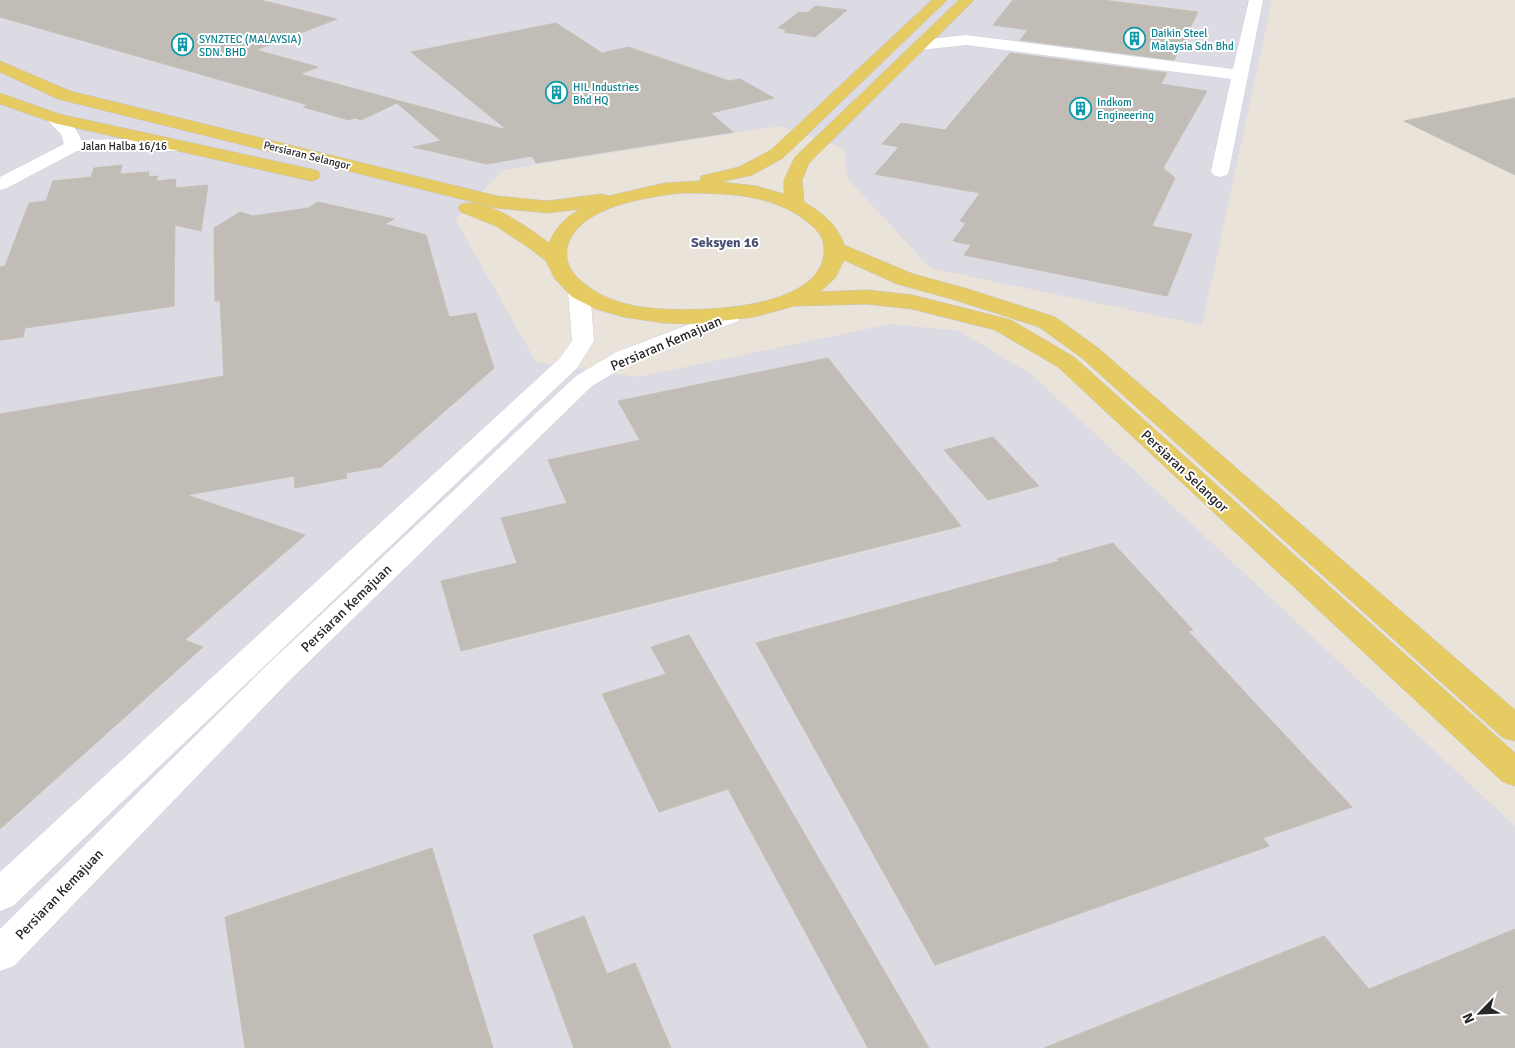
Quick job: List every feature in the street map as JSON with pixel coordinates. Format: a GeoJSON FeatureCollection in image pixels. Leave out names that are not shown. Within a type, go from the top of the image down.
{"type":"FeatureCollection","features":[{"type":"Feature","properties":{"kind":"main road"},"geometry":{"type":"LineString","coordinates":[[680,187],[721,187],[760,193],[794,204],[815,217],[830,232],[835,249],[831,267],[816,284],[793,299],[764,309],[730,316],[687,319],[645,315],[608,306],[579,291],[562,275],[555,258],[559,240],[572,223],[593,209],[620,198],[745,172],[777,154],[940,0]]}},
{"type":"Feature","properties":{"kind":"main road"},"geometry":{"type":"LineString","coordinates":[[794,204],[793,180],[801,161],[874,88],[967,0]]}},
{"type":"Feature","properties":{"kind":"main road","name":"Persiaran Selangor"},"geometry":{"type":"LineString","coordinates":[[0,66],[64,95],[497,202],[547,207],[620,198]]}},
{"type":"Feature","properties":{"kind":"main road","name":"Persiaran Selangor"},"geometry":{"type":"LineString","coordinates":[[0,98],[54,118],[175,146],[481,211],[524,233],[555,258]]}},
{"type":"Feature","properties":{"kind":"main road","name":"Persiaran Selangor"},"geometry":{"type":"LineString","coordinates":[[835,249],[904,279],[960,294],[1047,322],[1105,365],[1515,729]]}},
{"type":"Feature","properties":{"kind":"main road","name":"Persiaran Selangor"},"geometry":{"type":"LineString","coordinates":[[793,299],[867,297],[912,302],[1003,325],[1066,362],[1515,773]]}},
{"type":"Feature","properties":{"kind":"street"},"geometry":{"type":"LineString","coordinates":[[1220,171],[1256,0]]}},
{"type":"Feature","properties":{"kind":"street"},"geometry":{"type":"LineString","coordinates":[[939,28],[966,40]]}},
{"type":"Feature","properties":{"kind":"street"},"geometry":{"type":"LineString","coordinates":[[921,45],[966,40],[1240,75]]}},
{"type":"Feature","properties":{"kind":"street","name":"Jalan Halba 16/16"},"geometry":{"type":"LineString","coordinates":[[54,118],[68,128],[73,138],[73,146]]}},
{"type":"Feature","properties":{"kind":"street","name":"Jalan Halba 16/16"},"geometry":{"type":"LineString","coordinates":[[0,184],[73,146],[127,144],[175,146]]}},
{"type":"Feature","properties":{"kind":"street","name":"Persiaran Kemajuan"},"geometry":{"type":"LineString","coordinates":[[0,895],[569,363],[583,341],[579,291]]}},
{"type":"Feature","properties":{"kind":"street","name":"Persiaran Kemajuan"},"geometry":{"type":"LineString","coordinates":[[0,954],[277,674],[584,381],[624,357],[730,316]]}},
{"type":"Feature","properties":{"kind":"shaded area"},"geometry":{"type":"Polygon","coordinates":[[[0,0],[1272,0],[1202,325],[930,268],[847,178],[844,148],[780,126],[503,170],[455,219],[536,362],[638,377],[891,324],[959,331],[1031,374],[1515,826],[1515,1048],[0,1048],[0,0]]]}},
{"type":"Feature","properties":{"kind":"building"},"geometry":{"type":"Polygon","coordinates":[[[0,0],[260,0],[337,19],[256,50],[318,67],[300,74],[507,130],[411,52],[556,23],[602,53],[628,47],[729,81],[740,79],[774,98],[711,113],[733,132],[536,163],[532,156],[487,164],[413,147],[441,141],[397,103],[361,120],[355,118],[349,120],[303,107],[308,105],[0,17],[0,0]]]}},
{"type":"Feature","properties":{"kind":"building","name":"Daikin Steel Malaysia Sdn Bhd"},"geometry":{"type":"Polygon","coordinates":[[[1013,0],[1102,0],[1198,12],[1174,60],[1020,40],[1028,30],[993,25],[1013,0]]]}},
{"type":"Feature","properties":{"kind":"building"},"geometry":{"type":"Polygon","coordinates":[[[816,6],[847,10],[815,37],[784,32],[787,30],[778,28],[799,12],[807,13],[816,6]]]}},
{"type":"Feature","properties":{"kind":"building"},"geometry":{"type":"Polygon","coordinates":[[[1010,53],[1167,73],[1161,84],[1207,91],[1163,168],[1175,178],[1152,226],[1192,234],[1167,296],[964,255],[971,245],[953,241],[966,223],[960,221],[980,193],[875,174],[899,147],[882,144],[901,123],[945,130],[1010,53]]]}},
{"type":"Feature","properties":{"kind":"building"},"geometry":{"type":"Polygon","coordinates":[[[1515,98],[1515,175],[1404,121],[1515,98]]]}},
{"type":"Feature","properties":{"kind":"building"},"geometry":{"type":"Polygon","coordinates":[[[122,165],[120,174],[149,172],[148,177],[158,176],[156,181],[176,179],[175,188],[208,185],[201,231],[175,225],[174,306],[25,328],[23,337],[0,340],[0,267],[5,266],[29,203],[46,201],[53,181],[91,177],[94,168],[122,165]]]}},
{"type":"Feature","properties":{"kind":"building"},"geometry":{"type":"Polygon","coordinates":[[[318,202],[394,219],[385,224],[426,235],[449,317],[476,313],[494,368],[381,467],[346,473],[347,478],[295,488],[294,476],[187,495],[305,535],[185,640],[203,647],[0,829],[0,414],[224,376],[220,301],[215,301],[214,228],[240,212],[253,216],[308,208],[318,202]]]}},
{"type":"Feature","properties":{"kind":"building"},"geometry":{"type":"Polygon","coordinates":[[[828,358],[961,526],[461,651],[441,581],[517,563],[501,518],[567,503],[548,460],[640,440],[618,401],[828,358]]]}},
{"type":"Feature","properties":{"kind":"building"},"geometry":{"type":"Polygon","coordinates":[[[993,437],[1039,486],[988,500],[944,450],[993,437]]]}},
{"type":"Feature","properties":{"kind":"building"},"geometry":{"type":"Polygon","coordinates":[[[1113,543],[1193,630],[1188,631],[1352,807],[1263,838],[1269,846],[935,965],[756,643],[1059,561],[1057,559],[1113,543]]]}},
{"type":"Feature","properties":{"kind":"building"},"geometry":{"type":"Polygon","coordinates":[[[689,635],[929,1048],[868,1048],[728,789],[659,812],[602,694],[666,674],[651,647],[689,635]]]}},
{"type":"Feature","properties":{"kind":"building"},"geometry":{"type":"Polygon","coordinates":[[[432,848],[493,1048],[245,1048],[225,917],[432,848]]]}},
{"type":"Feature","properties":{"kind":"building"},"geometry":{"type":"Polygon","coordinates":[[[584,916],[607,974],[635,963],[671,1048],[574,1048],[533,935],[584,916]]]}},
{"type":"Feature","properties":{"kind":"building"},"geometry":{"type":"Polygon","coordinates":[[[1515,929],[1515,1048],[1044,1048],[1324,936],[1369,989],[1515,929]]]}},
{"type":"Feature","properties":{"kind":"place","name":"Daikin Steel Malaysia Sdn Bhd"},"geometry":{"type":"Point","coordinates":[1135,39]}},
{"type":"Feature","properties":{"kind":"place","name":"SYNZTEC (MALAYSIA) SDN. BHD"},"geometry":{"type":"Point","coordinates":[183,45]}},
{"type":"Feature","properties":{"kind":"place","name":"HIL Industries Bhd HQ"},"geometry":{"type":"Point","coordinates":[557,93]}},
{"type":"Feature","properties":{"kind":"place","name":"Indkom Engineering"},"geometry":{"type":"Point","coordinates":[1081,108]}},
{"type":"Feature","properties":{"kind":"district","name":"Seksyen 16"},"geometry":{"type":"Point","coordinates":[725,242]}}]}
